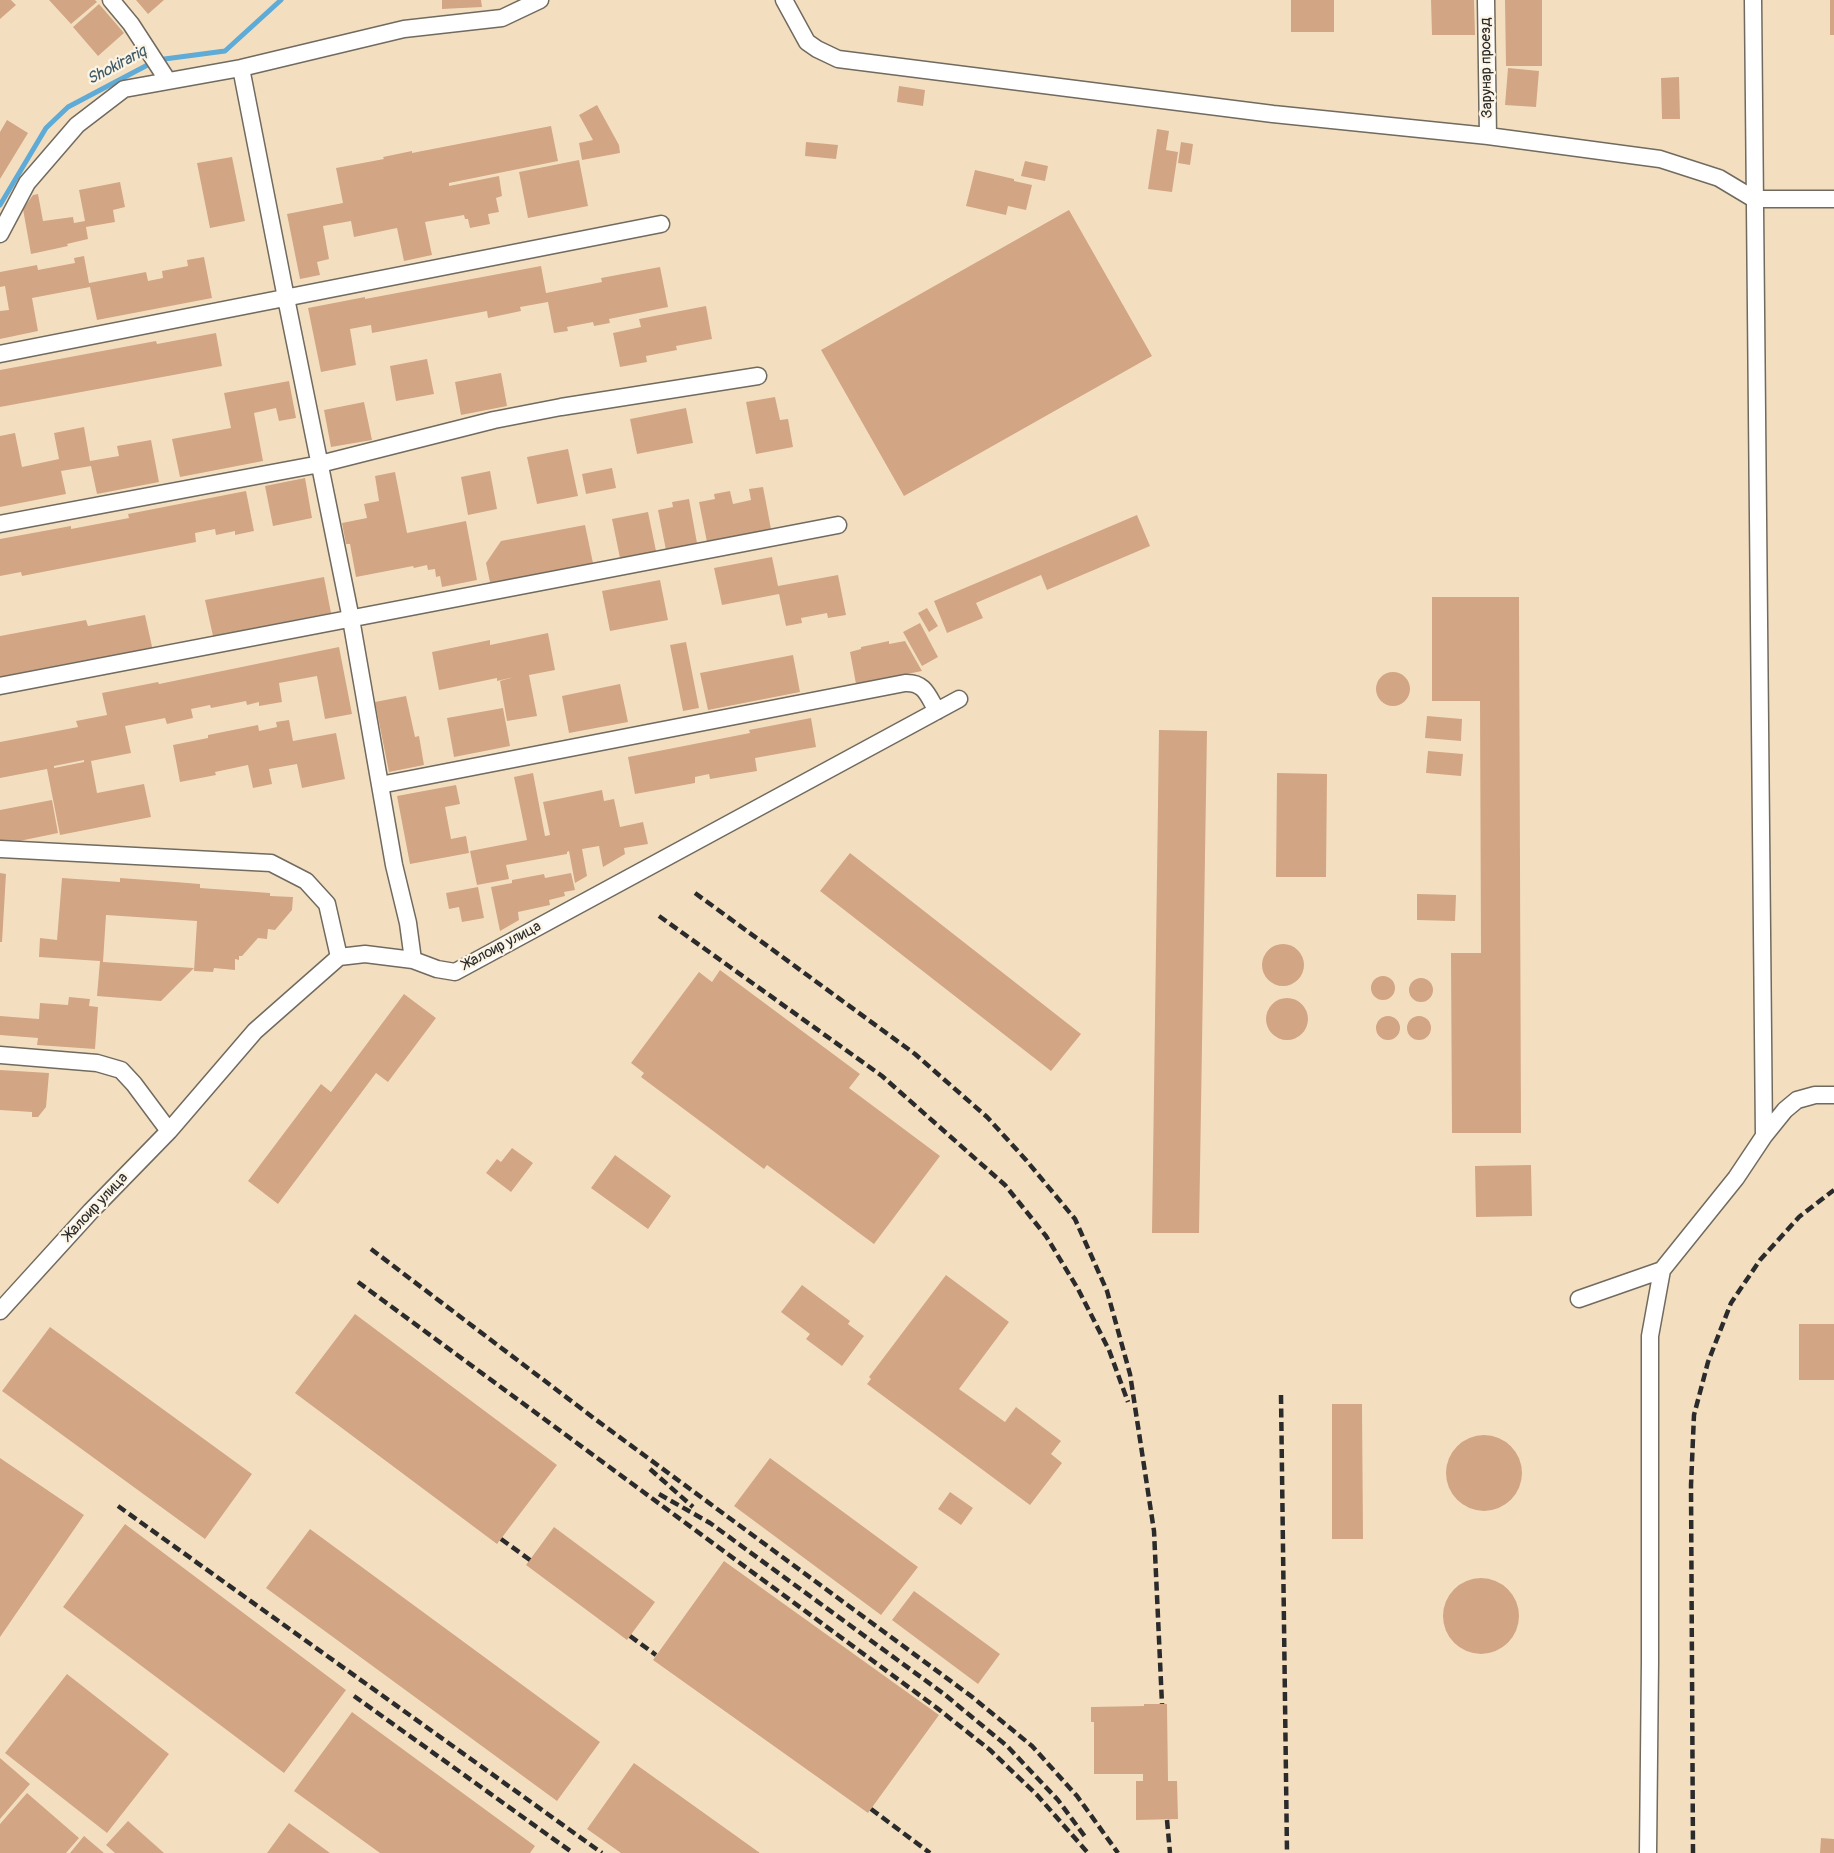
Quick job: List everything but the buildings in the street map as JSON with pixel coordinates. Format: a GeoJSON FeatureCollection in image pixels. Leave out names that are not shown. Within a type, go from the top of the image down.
{"type":"FeatureCollection","features":[{"type":"Feature","properties":{"kind":"street"},"geometry":{"type":"LineString","coordinates":[[111,0],[131,24],[168,81]]}},
{"type":"Feature","properties":{"kind":"street"},"geometry":{"type":"LineString","coordinates":[[784,0],[807,42],[838,59],[1273,114],[1488,136],[1660,159],[1719,178],[1754,200],[1834,199]]}},
{"type":"Feature","properties":{"kind":"street","name":"Зарунар проезд"},"geometry":{"type":"LineString","coordinates":[[1486,0],[1488,136]]}},
{"type":"Feature","properties":{"kind":"street"},"geometry":{"type":"LineString","coordinates":[[1753,0],[1764,1136]]}},
{"type":"Feature","properties":{"kind":"street"},"geometry":{"type":"LineString","coordinates":[[0,234],[27,183],[77,125],[124,89],[241,68],[404,29],[502,18],[535,1]]}},
{"type":"Feature","properties":{"kind":"street"},"geometry":{"type":"LineString","coordinates":[[241,68],[351,619],[413,960]]}},
{"type":"Feature","properties":{"kind":"street"},"geometry":{"type":"LineString","coordinates":[[0,354],[661,224]]}},
{"type":"Feature","properties":{"kind":"street"},"geometry":{"type":"LineString","coordinates":[[0,524],[320,464],[505,418],[561,407],[758,376]]}},
{"type":"Feature","properties":{"kind":"street"},"geometry":{"type":"LineString","coordinates":[[0,686],[838,525]]}},
{"type":"Feature","properties":{"kind":"street"},"geometry":{"type":"LineString","coordinates":[[380,785],[905,683],[914,682],[921,685],[937,711]]}},
{"type":"Feature","properties":{"kind":"street","name":"Жалоир улица"},"geometry":{"type":"LineString","coordinates":[[0,1311],[91,1211],[169,1131],[255,1031],[339,957],[364,954],[413,960],[437,969],[455,972],[959,699]]}},
{"type":"Feature","properties":{"kind":"street"},"geometry":{"type":"LineString","coordinates":[[0,849],[271,863],[306,881],[327,904],[339,957]]}},
{"type":"Feature","properties":{"kind":"street"},"geometry":{"type":"LineString","coordinates":[[0,1055],[97,1063],[121,1070],[169,1131]]}},
{"type":"Feature","properties":{"kind":"street"},"geometry":{"type":"LineString","coordinates":[[1648,1853],[1650,1336],[1662,1270],[1736,1178],[1764,1136],[1785,1110],[1797,1100],[1815,1095],[1834,1095]]}},
{"type":"Feature","properties":{"kind":"street"},"geometry":{"type":"LineString","coordinates":[[1579,1299],[1662,1270]]}},
{"type":"Feature","properties":{"kind":"waterway","name":"Shokirariq"},"geometry":{"type":"LineString","coordinates":[[0,205],[46,128],[68,107],[157,60],[225,51],[281,0]]}},
{"type":"Feature","properties":{"kind":"railway"},"geometry":{"type":"LineString","coordinates":[[695,893],[915,1054],[987,1117],[1075,1219],[1107,1291],[1130,1374],[1154,1531],[1162,1704]]}},
{"type":"Feature","properties":{"kind":"railway"},"geometry":{"type":"LineString","coordinates":[[659,916],[882,1076],[1005,1185],[1046,1236],[1078,1289],[1109,1350],[1128,1402]]}},
{"type":"Feature","properties":{"kind":"railway"},"geometry":{"type":"LineString","coordinates":[[1693,1853],[1691,1485],[1694,1415],[1708,1362],[1731,1303],[1760,1260],[1799,1217],[1834,1190]]}},
{"type":"Feature","properties":{"kind":"railway"},"geometry":{"type":"LineString","coordinates":[[371,1249],[595,1419],[971,1696],[1032,1746],[1077,1796],[1118,1853]]}},
{"type":"Feature","properties":{"kind":"railway"},"geometry":{"type":"LineString","coordinates":[[358,1282],[937,1708],[990,1750],[1037,1795],[1088,1853]]}},
{"type":"Feature","properties":{"kind":"railway"},"geometry":{"type":"LineString","coordinates":[[1281,1395],[1287,1853]]}},
{"type":"Feature","properties":{"kind":"railway"},"geometry":{"type":"LineString","coordinates":[[650,1469],[693,1507]]}},
{"type":"Feature","properties":{"kind":"railway"},"geometry":{"type":"LineString","coordinates":[[659,1494],[710,1523],[944,1694],[1007,1746],[1058,1800],[1086,1838]]}},
{"type":"Feature","properties":{"kind":"railway"},"geometry":{"type":"LineString","coordinates":[[118,1506],[602,1853]]}},
{"type":"Feature","properties":{"kind":"railway"},"geometry":{"type":"LineString","coordinates":[[501,1539],[530,1560]]}},
{"type":"Feature","properties":{"kind":"railway"},"geometry":{"type":"LineString","coordinates":[[630,1636],[656,1655]]}},
{"type":"Feature","properties":{"kind":"railway"},"geometry":{"type":"LineString","coordinates":[[354,1696],[573,1853]]}},
{"type":"Feature","properties":{"kind":"railway"},"geometry":{"type":"LineString","coordinates":[[871,1809],[930,1853]]}},
{"type":"Feature","properties":{"kind":"railway"},"geometry":{"type":"LineString","coordinates":[[1167,1820],[1170,1853]]}}]}
